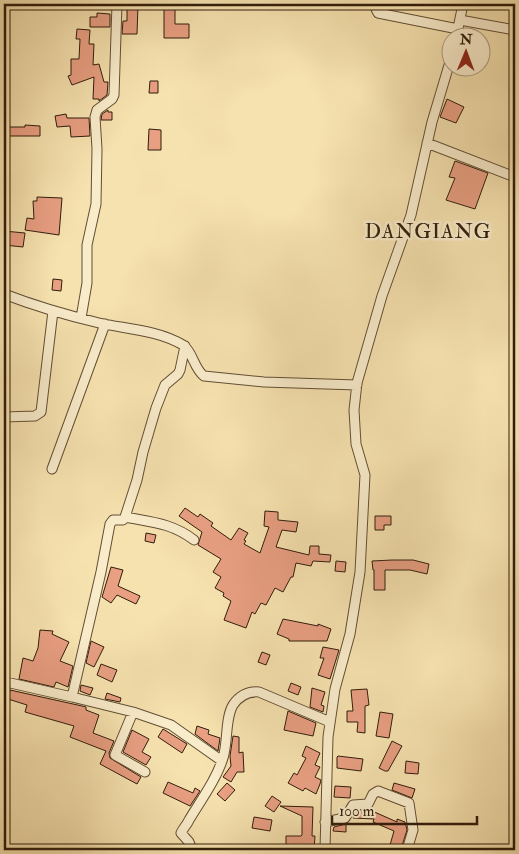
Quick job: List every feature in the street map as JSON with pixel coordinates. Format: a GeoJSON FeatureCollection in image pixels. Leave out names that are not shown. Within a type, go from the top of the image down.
{"type":"FeatureCollection","features":[{"type":"Feature","properties":{"kind":"street"},"geometry":{"type":"LineString","coordinates":[[81,318],[88,283],[87,244],[96,204],[98,149],[95,117],[97,110],[112,99],[114,95],[117,4]]}},
{"type":"Feature","properties":{"kind":"street"},"geometry":{"type":"LineString","coordinates":[[376,4],[376,11],[378,13],[453,28]]}},
{"type":"Feature","properties":{"kind":"street"},"geometry":{"type":"LineString","coordinates":[[458,28],[463,4]]}},
{"type":"Feature","properties":{"kind":"street"},"geometry":{"type":"LineString","coordinates":[[492,30],[515,30]]}},
{"type":"Feature","properties":{"kind":"street"},"geometry":{"type":"LineString","coordinates":[[325,850],[328,737],[335,689],[350,634],[360,572],[365,475],[356,444],[354,410],[357,385],[382,296],[411,215],[427,143],[445,78]]}},
{"type":"Feature","properties":{"kind":"street"},"geometry":{"type":"LineString","coordinates":[[427,143],[515,177]]}},
{"type":"Feature","properties":{"kind":"street"},"geometry":{"type":"LineString","coordinates":[[4,294],[53,311],[151,333],[185,346],[200,373],[204,376],[264,382],[357,385]]}},
{"type":"Feature","properties":{"kind":"street"},"geometry":{"type":"LineString","coordinates":[[4,417],[35,416],[41,412],[53,311]]}},
{"type":"Feature","properties":{"kind":"street"},"geometry":{"type":"LineString","coordinates":[[52,469],[105,324]]}},
{"type":"Feature","properties":{"kind":"street"},"geometry":{"type":"LineString","coordinates":[[72,697],[102,572],[110,524],[113,520],[123,520],[125,517],[156,408],[165,385],[178,374],[185,346]]}},
{"type":"Feature","properties":{"kind":"street"},"geometry":{"type":"LineString","coordinates":[[125,517],[175,528],[194,540]]}},
{"type":"Feature","properties":{"kind":"street"},"geometry":{"type":"LineString","coordinates":[[4,676],[6,682],[133,712],[177,728],[222,761]]}},
{"type":"Feature","properties":{"kind":"street"},"geometry":{"type":"LineString","coordinates":[[192,850],[189,842],[181,833],[222,761],[232,707],[237,700],[244,694],[252,691],[259,692],[330,722]]}},
{"type":"Feature","properties":{"kind":"street"},"geometry":{"type":"LineString","coordinates":[[133,712],[115,755],[145,772]]}},
{"type":"Feature","properties":{"kind":"street"},"geometry":{"type":"LineString","coordinates":[[325,822],[345,818],[354,805],[368,804],[373,794],[378,791],[409,803],[413,830],[407,850]]}},
{"type":"Feature","properties":{"kind":"building"},"geometry":{"type":"Polygon","coordinates":[[[127,4],[138,4],[137,34],[122,34],[123,21],[127,21],[127,4]]]}},
{"type":"Feature","properties":{"kind":"building"},"geometry":{"type":"Polygon","coordinates":[[[164,4],[175,5],[175,24],[189,24],[189,38],[164,38],[164,4]]]}},
{"type":"Feature","properties":{"kind":"building"},"geometry":{"type":"Polygon","coordinates":[[[97,13],[110,14],[110,27],[90,27],[90,17],[97,17],[97,13]]]}},
{"type":"Feature","properties":{"kind":"building"},"geometry":{"type":"Polygon","coordinates":[[[77,29],[90,30],[89,44],[94,44],[93,65],[99,64],[104,82],[108,82],[107,95],[99,101],[99,99],[93,99],[94,77],[72,85],[68,76],[71,75],[71,59],[79,59],[80,39],[76,39],[77,29]]]}},
{"type":"Feature","properties":{"kind":"building"},"geometry":{"type":"Polygon","coordinates":[[[150,81],[158,81],[158,93],[149,93],[150,81]]]}},
{"type":"Feature","properties":{"kind":"building"},"geometry":{"type":"Polygon","coordinates":[[[447,99],[464,107],[456,123],[440,117],[447,99]]]}},
{"type":"Feature","properties":{"kind":"building"},"geometry":{"type":"Polygon","coordinates":[[[108,110],[108,112],[112,112],[112,120],[101,120],[102,114],[108,110]]]}},
{"type":"Feature","properties":{"kind":"building"},"geometry":{"type":"Polygon","coordinates":[[[66,114],[67,118],[89,118],[90,136],[71,137],[70,126],[57,127],[55,116],[66,114]]]}},
{"type":"Feature","properties":{"kind":"building"},"geometry":{"type":"Polygon","coordinates":[[[25,125],[40,126],[40,136],[7,136],[7,127],[25,127],[25,125]]]}},
{"type":"Feature","properties":{"kind":"building"},"geometry":{"type":"Polygon","coordinates":[[[149,129],[161,130],[161,150],[148,150],[149,129]]]}},
{"type":"Feature","properties":{"kind":"building"},"geometry":{"type":"Polygon","coordinates":[[[455,161],[488,173],[475,209],[446,200],[455,178],[449,177],[455,161]]]}},
{"type":"Feature","properties":{"kind":"building"},"geometry":{"type":"Polygon","coordinates":[[[37,197],[62,198],[59,235],[25,230],[27,218],[34,219],[33,201],[37,201],[37,197]]]}},
{"type":"Feature","properties":{"kind":"building"},"geometry":{"type":"Polygon","coordinates":[[[4,231],[25,233],[23,247],[4,245],[4,231]]]}},
{"type":"Feature","properties":{"kind":"building"},"geometry":{"type":"Polygon","coordinates":[[[53,279],[62,280],[61,291],[52,290],[53,279]]]}},
{"type":"Feature","properties":{"kind":"building"},"geometry":{"type":"Polygon","coordinates":[[[185,508],[198,517],[200,514],[213,523],[211,526],[231,540],[239,528],[248,533],[244,544],[260,553],[269,527],[264,526],[265,511],[278,512],[278,520],[298,522],[296,532],[282,530],[276,547],[309,555],[310,546],[319,546],[319,554],[331,555],[330,562],[313,561],[311,566],[296,563],[293,577],[291,577],[283,592],[275,588],[266,605],[261,603],[255,614],[252,612],[246,628],[224,620],[231,601],[223,596],[224,593],[215,588],[221,577],[213,572],[221,559],[198,545],[202,532],[179,516],[185,508]]]}},
{"type":"Feature","properties":{"kind":"building"},"geometry":{"type":"Polygon","coordinates":[[[375,516],[391,516],[391,525],[384,525],[384,530],[375,530],[375,516]]]}},
{"type":"Feature","properties":{"kind":"building"},"geometry":{"type":"Polygon","coordinates":[[[146,533],[156,535],[154,543],[145,541],[146,533]]]}},
{"type":"Feature","properties":{"kind":"building"},"geometry":{"type":"Polygon","coordinates":[[[413,560],[429,564],[427,574],[410,570],[385,570],[385,590],[374,590],[372,561],[413,560]]]}},
{"type":"Feature","properties":{"kind":"building"},"geometry":{"type":"Polygon","coordinates":[[[336,561],[346,562],[345,572],[335,571],[336,561]]]}},
{"type":"Feature","properties":{"kind":"building"},"geometry":{"type":"Polygon","coordinates":[[[111,567],[123,570],[118,586],[140,596],[136,604],[117,595],[111,603],[102,597],[111,567]]]}},
{"type":"Feature","properties":{"kind":"building"},"geometry":{"type":"Polygon","coordinates":[[[283,619],[318,626],[318,624],[331,629],[327,641],[289,641],[289,639],[277,634],[283,619]]]}},
{"type":"Feature","properties":{"kind":"building"},"geometry":{"type":"Polygon","coordinates":[[[40,630],[53,631],[52,634],[69,642],[60,661],[73,666],[68,687],[56,682],[54,687],[19,679],[23,658],[33,661],[38,648],[40,630]]]}},
{"type":"Feature","properties":{"kind":"building"},"geometry":{"type":"Polygon","coordinates":[[[91,641],[104,647],[94,667],[86,663],[91,641]]]}},
{"type":"Feature","properties":{"kind":"building"},"geometry":{"type":"Polygon","coordinates":[[[323,647],[339,650],[330,679],[318,675],[324,658],[320,658],[323,647]]]}},
{"type":"Feature","properties":{"kind":"building"},"geometry":{"type":"Polygon","coordinates":[[[262,652],[270,655],[266,665],[258,662],[262,652]]]}},
{"type":"Feature","properties":{"kind":"building"},"geometry":{"type":"Polygon","coordinates":[[[101,664],[117,670],[112,682],[97,675],[101,664]]]}},
{"type":"Feature","properties":{"kind":"building"},"geometry":{"type":"Polygon","coordinates":[[[291,683],[301,687],[298,695],[288,691],[291,683]]]}},
{"type":"Feature","properties":{"kind":"building"},"geometry":{"type":"Polygon","coordinates":[[[81,685],[93,688],[90,695],[80,691],[81,685]]]}},
{"type":"Feature","properties":{"kind":"building"},"geometry":{"type":"Polygon","coordinates":[[[312,688],[325,692],[321,705],[324,706],[323,712],[310,707],[312,688]]]}},
{"type":"Feature","properties":{"kind":"building"},"geometry":{"type":"Polygon","coordinates":[[[367,689],[369,705],[365,706],[365,733],[357,732],[358,722],[347,722],[347,711],[353,711],[351,690],[367,689]]]}},
{"type":"Feature","properties":{"kind":"building"},"geometry":{"type":"Polygon","coordinates":[[[10,690],[86,707],[86,710],[99,715],[93,733],[114,741],[109,753],[110,758],[141,777],[137,784],[100,764],[106,751],[70,737],[74,726],[25,712],[27,705],[8,699],[10,690]]]}},
{"type":"Feature","properties":{"kind":"building"},"geometry":{"type":"Polygon","coordinates":[[[107,693],[121,698],[120,702],[105,699],[107,693]]]}},
{"type":"Feature","properties":{"kind":"building"},"geometry":{"type":"Polygon","coordinates":[[[288,711],[316,723],[313,736],[284,730],[288,711]]]}},
{"type":"Feature","properties":{"kind":"building"},"geometry":{"type":"Polygon","coordinates":[[[380,712],[393,714],[389,738],[376,736],[380,712]]]}},
{"type":"Feature","properties":{"kind":"building"},"geometry":{"type":"Polygon","coordinates":[[[197,726],[209,730],[208,734],[220,738],[218,751],[195,734],[197,726]]]}},
{"type":"Feature","properties":{"kind":"building"},"geometry":{"type":"Polygon","coordinates":[[[163,729],[187,744],[182,753],[158,737],[163,729]]]}},
{"type":"Feature","properties":{"kind":"building"},"geometry":{"type":"Polygon","coordinates":[[[132,730],[149,739],[142,752],[151,757],[146,765],[123,752],[132,730]]]}},
{"type":"Feature","properties":{"kind":"building"},"geometry":{"type":"Polygon","coordinates":[[[233,736],[239,737],[239,753],[243,752],[244,772],[237,772],[231,782],[223,777],[231,766],[230,756],[233,736]]]}},
{"type":"Feature","properties":{"kind":"building"},"geometry":{"type":"Polygon","coordinates":[[[392,741],[402,746],[388,771],[385,771],[379,768],[392,741]]]}},
{"type":"Feature","properties":{"kind":"building"},"geometry":{"type":"Polygon","coordinates":[[[306,746],[320,753],[315,765],[320,767],[315,777],[321,780],[316,794],[305,788],[303,791],[288,783],[294,773],[297,775],[306,758],[302,756],[306,746]]]}},
{"type":"Feature","properties":{"kind":"building"},"geometry":{"type":"Polygon","coordinates":[[[338,756],[363,759],[361,771],[337,768],[338,756]]]}},
{"type":"Feature","properties":{"kind":"building"},"geometry":{"type":"Polygon","coordinates":[[[406,761],[419,763],[418,774],[405,773],[406,761]]]}},
{"type":"Feature","properties":{"kind":"building"},"geometry":{"type":"Polygon","coordinates":[[[168,782],[193,793],[195,788],[200,791],[190,806],[163,793],[168,782]]]}},
{"type":"Feature","properties":{"kind":"building"},"geometry":{"type":"Polygon","coordinates":[[[227,783],[235,790],[225,801],[217,794],[227,783]]]}},
{"type":"Feature","properties":{"kind":"building"},"geometry":{"type":"Polygon","coordinates":[[[394,783],[415,789],[412,798],[392,790],[394,783]]]}},
{"type":"Feature","properties":{"kind":"building"},"geometry":{"type":"Polygon","coordinates":[[[335,786],[351,787],[350,798],[334,797],[335,786]]]}},
{"type":"Feature","properties":{"kind":"building"},"geometry":{"type":"Polygon","coordinates":[[[272,796],[281,802],[274,812],[265,806],[272,796]]]}},
{"type":"Feature","properties":{"kind":"building"},"geometry":{"type":"Polygon","coordinates":[[[280,806],[313,807],[312,836],[315,836],[314,850],[286,847],[286,836],[302,835],[302,816],[280,806]]]}},
{"type":"Feature","properties":{"kind":"building"},"geometry":{"type":"Polygon","coordinates":[[[370,810],[397,822],[397,819],[405,822],[407,830],[401,849],[390,845],[394,831],[373,822],[374,819],[353,818],[357,811],[370,810]]]}},
{"type":"Feature","properties":{"kind":"building"},"geometry":{"type":"Polygon","coordinates":[[[254,817],[272,820],[270,831],[252,828],[254,817]]]}},
{"type":"Feature","properties":{"kind":"building"},"geometry":{"type":"Polygon","coordinates":[[[346,824],[346,832],[333,831],[334,827],[346,824]]]}},
{"type":"Feature","properties":{"kind":"district","name":"DANGIANG"},"geometry":{"type":"Point","coordinates":[428,231]}}]}
